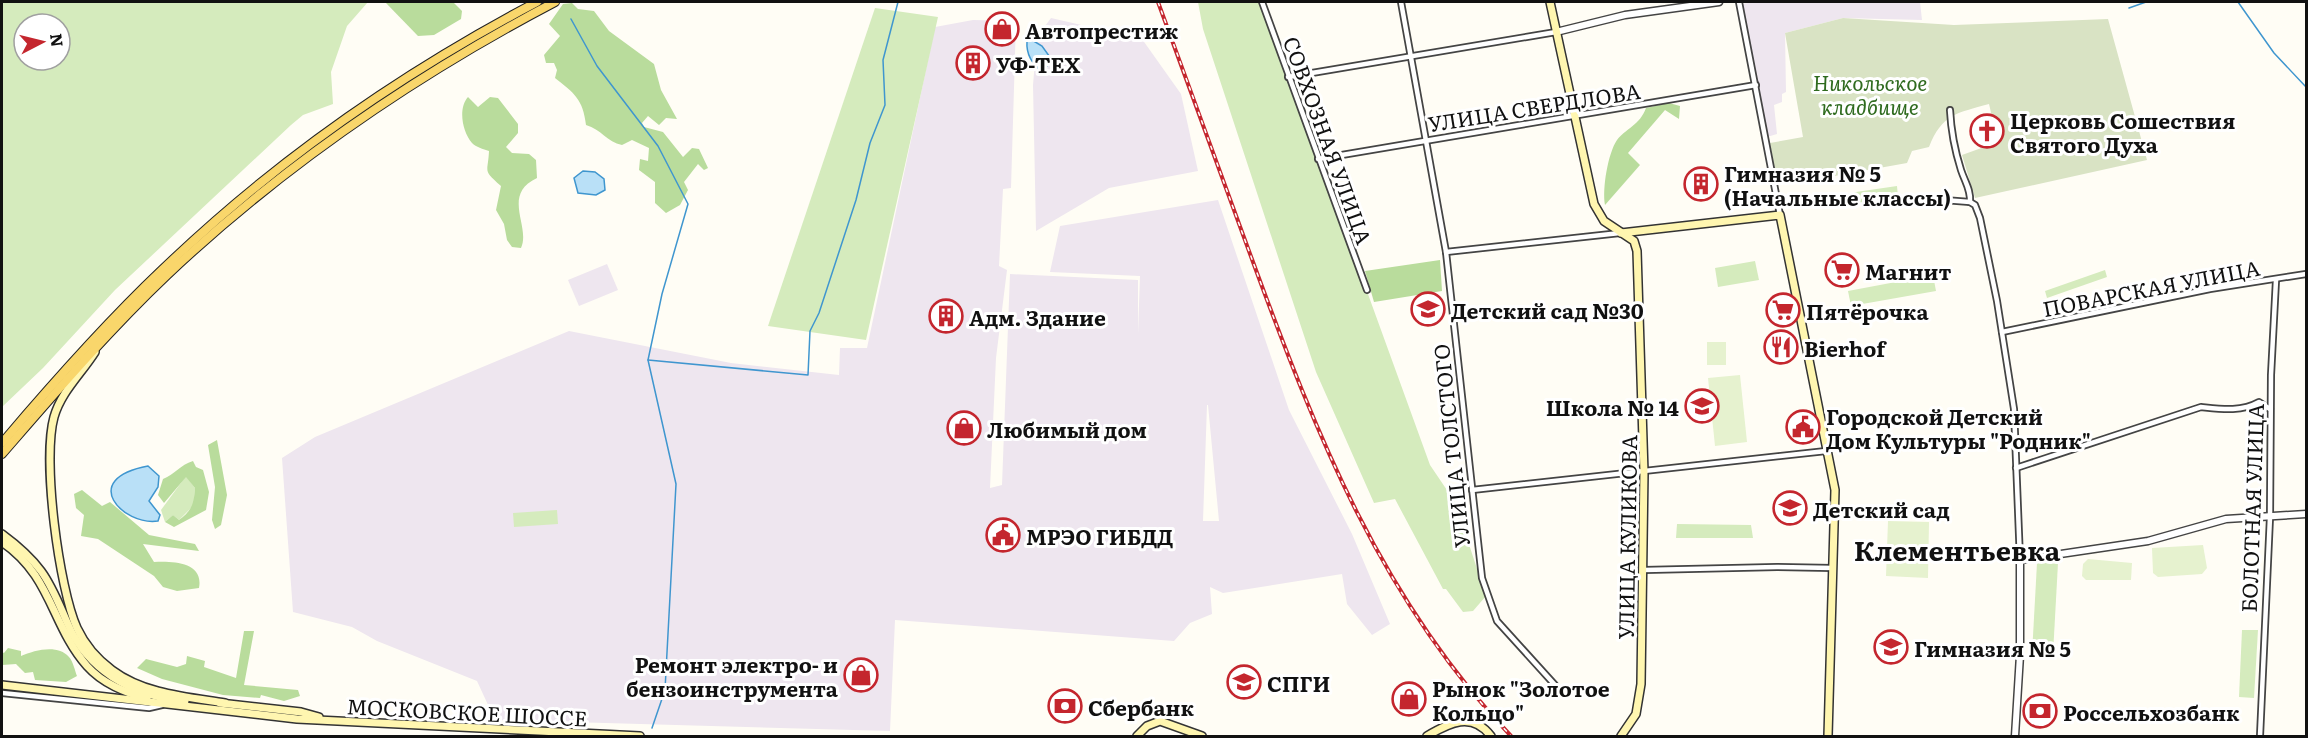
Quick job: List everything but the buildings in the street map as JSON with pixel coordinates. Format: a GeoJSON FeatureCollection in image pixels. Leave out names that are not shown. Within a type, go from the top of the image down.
{"type":"FeatureCollection","features":[{"type":"Feature","properties":{"kind":"main road"},"geometry":{"type":"LineString","coordinates":[[2,443],[88,344],[162,270],[235,204],[331,128],[388,87],[452,47],[537,2]]}},
{"type":"Feature","properties":{"kind":"main road"},"geometry":{"type":"LineString","coordinates":[[2,454],[106,336],[211,235],[325,144],[393,95],[456,56],[555,2]]}},
{"type":"Feature","properties":{"kind":"main road","name":"УЛИЦА КУЛИКОВА"},"geometry":{"type":"LineString","coordinates":[[1550,2],[1594,204],[1604,221],[1634,241],[1637,251],[1644,472],[1644,566],[1639,701],[1636,714],[1621,736]]}},
{"type":"Feature","properties":{"kind":"main road"},"geometry":{"type":"LineString","coordinates":[[1620,233],[1780,214],[1835,490],[1828,736]]}},
{"type":"Feature","properties":{"kind":"main road"},"geometry":{"type":"LineString","coordinates":[[106,336],[60,403],[52,429],[50,478],[69,606],[87,645],[113,671],[154,690],[225,703]]}},
{"type":"Feature","properties":{"kind":"main road","name":"МОСКОВСКОЕ ШОССЕ"},"geometry":{"type":"LineString","coordinates":[[2,534],[32,558],[43,573],[72,632],[93,663],[134,690],[176,700],[301,712],[327,719]]}},
{"type":"Feature","properties":{"kind":"main road"},"geometry":{"type":"LineString","coordinates":[[2,542],[26,562],[37,577],[67,635],[88,667],[120,691],[164,705]]}},
{"type":"Feature","properties":{"kind":"main road"},"geometry":{"type":"LineString","coordinates":[[2,685],[164,705]]}},
{"type":"Feature","properties":{"kind":"main road","name":"МОСКОВСКОЕ ШОССЕ"},"geometry":{"type":"LineString","coordinates":[[164,705],[297,719],[327,719],[495,731],[640,736]]}},
{"type":"Feature","properties":{"kind":"main road"},"geometry":{"type":"LineString","coordinates":[[1427,736],[1454,722],[1464,720],[1482,726],[1491,736]]}},
{"type":"Feature","properties":{"kind":"main road"},"geometry":{"type":"LineString","coordinates":[[1137,736],[1156,722],[1164,721],[1202,736]]}},
{"type":"Feature","properties":{"kind":"main road"},"geometry":{"type":"LineString","coordinates":[[1146,736],[1148,728],[1156,722]]}},
{"type":"Feature","properties":{"kind":"street","name":"СОВХОЗНАЯ УЛИЦА"},"geometry":{"type":"LineString","coordinates":[[1262,2],[1367,290]]}},
{"type":"Feature","properties":{"kind":"street","name":"УЛИЦА ТОЛСТОГО"},"geometry":{"type":"LineString","coordinates":[[1401,2],[1446,252],[1482,578],[1497,621],[1556,685]]}},
{"type":"Feature","properties":{"kind":"street"},"geometry":{"type":"LineString","coordinates":[[1288,77],[1556,32],[1625,15],[1719,2]]}},
{"type":"Feature","properties":{"kind":"street"},"geometry":{"type":"LineString","coordinates":[[1739,2],[1780,214]]}},
{"type":"Feature","properties":{"kind":"street","name":"УЛИЦА СВЕРДЛОВА"},"geometry":{"type":"LineString","coordinates":[[1318,159],[1756,85]]}},
{"type":"Feature","properties":{"kind":"street"},"geometry":{"type":"LineString","coordinates":[[1950,110],[1951,130],[1962,173],[1971,193],[1970,202]]}},
{"type":"Feature","properties":{"kind":"street"},"geometry":{"type":"LineString","coordinates":[[1944,200],[1970,202],[1975,205],[1980,218],[2014,409],[2020,560],[2020,655],[2015,736]]}},
{"type":"Feature","properties":{"kind":"street"},"geometry":{"type":"LineString","coordinates":[[1446,252],[1620,233]]}},
{"type":"Feature","properties":{"kind":"street","name":"ПОВАРСКАЯ УЛИЦА"},"geometry":{"type":"LineString","coordinates":[[2001,332],[2210,289],[2307,274]]}},
{"type":"Feature","properties":{"kind":"street","name":"БОЛОТНАЯ УЛИЦА"},"geometry":{"type":"LineString","coordinates":[[2260,736],[2271,517],[2270,409],[2276,280]]}},
{"type":"Feature","properties":{"kind":"street"},"geometry":{"type":"LineString","coordinates":[[2016,468],[2201,407],[2229,410],[2250,407],[2259,402],[2270,409]]}},
{"type":"Feature","properties":{"kind":"street"},"geometry":{"type":"LineString","coordinates":[[1472,490],[1826,451]]}},
{"type":"Feature","properties":{"kind":"street"},"geometry":{"type":"LineString","coordinates":[[2020,560],[2148,541],[2210,521],[2307,514]]}},
{"type":"Feature","properties":{"kind":"street"},"geometry":{"type":"LineString","coordinates":[[1644,566],[1834,568]]}},
{"type":"Feature","properties":{"kind":"street"},"geometry":{"type":"LineString","coordinates":[[2,693],[149,708],[176,700]]}},
{"type":"Feature","properties":{"kind":"shaded area"},"geometry":{"type":"Polygon","coordinates":[[[1756,2],[1920,2],[1922,20],[1843,18],[1785,33],[1786,92],[1782,94],[1782,102],[1774,105],[1777,134],[1767,137],[1741,4],[1756,2]]]}},
{"type":"Feature","properties":{"kind":"shaded area"},"geometry":{"type":"Polygon","coordinates":[[[1051,18],[1142,39],[1181,94],[1198,171],[1109,188],[1036,231],[1033,85],[1037,37],[1051,18]]]}},
{"type":"Feature","properties":{"kind":"shaded area"},"geometry":{"type":"Polygon","coordinates":[[[973,20],[1016,21],[1011,188],[1003,189],[999,266],[1007,270],[996,358],[990,488],[1002,485],[1010,274],[1138,280],[1138,334],[1140,276],[1050,272],[1060,226],[1218,200],[1289,410],[1352,534],[1390,624],[1372,635],[1347,604],[1342,574],[1223,593],[1210,587],[1212,614],[1190,623],[1174,641],[895,620],[890,731],[495,720],[477,681],[377,641],[352,627],[293,612],[282,458],[315,437],[569,331],[731,363],[839,375],[840,348],[867,348],[935,27],[973,20]],[[1208,405],[1203,521],[1219,521],[1208,405]]]}},
{"type":"Feature","properties":{"kind":"shaded area"},"geometry":{"type":"Polygon","coordinates":[[[607,264],[618,290],[579,306],[568,280],[607,264]]]}},
{"type":"Feature","properties":{"kind":"green space"},"geometry":{"type":"Polygon","coordinates":[[[2,2],[368,2],[347,26],[331,72],[333,104],[303,115],[291,125],[115,290],[43,368],[2,407],[2,2]]]}},
{"type":"Feature","properties":{"kind":"green space"},"geometry":{"type":"Polygon","coordinates":[[[385,2],[453,2],[462,11],[461,19],[434,35],[418,36],[385,2]]]}},
{"type":"Feature","properties":{"kind":"green space"},"geometry":{"type":"Polygon","coordinates":[[[1198,2],[1262,2],[1430,465],[1455,502],[1486,596],[1473,611],[1463,612],[1446,589],[1443,589],[1395,499],[1374,503],[1316,372],[1203,29],[1198,2]]]}},
{"type":"Feature","properties":{"kind":"green space"},"geometry":{"type":"Polygon","coordinates":[[[572,3],[578,9],[594,11],[609,31],[654,64],[661,90],[677,119],[666,118],[659,125],[648,116],[642,123],[644,127],[663,132],[683,157],[692,148],[699,149],[708,168],[704,170],[698,164],[684,182],[688,190],[680,205],[666,213],[655,203],[655,182],[639,170],[640,159],[648,161],[649,148],[632,140],[622,145],[586,125],[580,103],[555,78],[557,70],[554,63],[546,63],[544,55],[560,36],[549,24],[563,4],[572,3]]]}},
{"type":"Feature","properties":{"kind":"green space"},"geometry":{"type":"Polygon","coordinates":[[[875,8],[938,17],[866,340],[768,326],[875,8]]]}},
{"type":"Feature","properties":{"kind":"green space","name":"Никольское кладбище"},"geometry":{"type":"Polygon","coordinates":[[[1843,18],[1954,25],[2108,19],[2147,160],[1975,198],[1962,155],[1998,142],[1989,104],[1959,113],[1945,121],[1929,147],[1912,151],[1907,163],[1812,180],[1803,172],[1776,176],[1770,143],[1803,137],[1785,33],[1843,18]]]}},
{"type":"Feature","properties":{"kind":"green space"},"geometry":{"type":"Polygon","coordinates":[[[468,97],[478,107],[490,97],[498,98],[518,124],[518,133],[506,147],[512,153],[529,154],[536,160],[537,178],[526,185],[519,202],[523,230],[521,248],[512,247],[507,240],[504,224],[496,210],[501,186],[489,174],[489,151],[474,144],[466,132],[462,113],[468,97]]]}},
{"type":"Feature","properties":{"kind":"green space"},"geometry":{"type":"Polygon","coordinates":[[[1669,103],[1680,106],[1679,119],[1665,110],[1628,153],[1640,165],[1605,205],[1606,171],[1617,140],[1640,119],[1646,108],[1669,103]]]}},
{"type":"Feature","properties":{"kind":"green space"},"geometry":{"type":"Polygon","coordinates":[[[1897,186],[1898,197],[1817,209],[1815,198],[1897,186]]]}},
{"type":"Feature","properties":{"kind":"green space"},"geometry":{"type":"Polygon","coordinates":[[[1440,260],[1442,291],[1374,302],[1365,271],[1440,260]]]}},
{"type":"Feature","properties":{"kind":"green space"},"geometry":{"type":"Polygon","coordinates":[[[1755,261],[1759,280],[1718,287],[1715,268],[1755,261]]]}},
{"type":"Feature","properties":{"kind":"green space"},"geometry":{"type":"Polygon","coordinates":[[[2105,270],[2107,277],[2047,298],[2045,291],[2105,270]]]}},
{"type":"Feature","properties":{"kind":"green space"},"geometry":{"type":"Polygon","coordinates":[[[1933,275],[1936,291],[1851,306],[1848,291],[1933,275]]]}},
{"type":"Feature","properties":{"kind":"green space"},"geometry":{"type":"Polygon","coordinates":[[[1707,342],[1726,342],[1726,365],[1707,365],[1707,342]]]}},
{"type":"Feature","properties":{"kind":"green space"},"geometry":{"type":"Polygon","coordinates":[[[1740,375],[1747,442],[1715,446],[1708,378],[1740,375]]]}},
{"type":"Feature","properties":{"kind":"green space"},"geometry":{"type":"Polygon","coordinates":[[[217,440],[227,495],[221,525],[215,529],[212,520],[215,487],[208,445],[217,440]]]}},
{"type":"Feature","properties":{"kind":"green space"},"geometry":{"type":"Polygon","coordinates":[[[193,461],[196,467],[203,470],[209,492],[206,510],[174,527],[165,522],[173,515],[179,520],[190,510],[195,488],[186,477],[164,503],[158,495],[163,479],[193,461]]]}},
{"type":"Feature","properties":{"kind":"green space"},"geometry":{"type":"Polygon","coordinates":[[[186,476],[195,488],[194,505],[179,520],[173,515],[165,522],[161,510],[186,476]]]}},
{"type":"Feature","properties":{"kind":"green space"},"geometry":{"type":"Polygon","coordinates":[[[82,490],[102,506],[110,502],[149,535],[195,544],[199,551],[143,544],[154,562],[178,563],[192,568],[197,573],[199,588],[177,591],[163,587],[154,576],[98,539],[81,536],[84,515],[76,508],[74,494],[82,490]]]}},
{"type":"Feature","properties":{"kind":"green space"},"geometry":{"type":"Polygon","coordinates":[[[557,510],[558,524],[514,527],[513,513],[557,510]]]}},
{"type":"Feature","properties":{"kind":"green space"},"geometry":{"type":"Polygon","coordinates":[[[1888,521],[1929,522],[1928,578],[1886,576],[1888,521]]]}},
{"type":"Feature","properties":{"kind":"green space"},"geometry":{"type":"Polygon","coordinates":[[[1677,524],[1751,525],[1753,538],[1676,538],[1677,524]]]}},
{"type":"Feature","properties":{"kind":"green space"},"geometry":{"type":"Polygon","coordinates":[[[2203,545],[2207,568],[2202,574],[2158,577],[2153,573],[2152,548],[2203,545]]]}},
{"type":"Feature","properties":{"kind":"green space"},"geometry":{"type":"Polygon","coordinates":[[[2088,559],[2132,563],[2131,580],[2086,580],[2082,576],[2083,564],[2088,559]]]}},
{"type":"Feature","properties":{"kind":"green space"},"geometry":{"type":"Polygon","coordinates":[[[2037,563],[2058,563],[2053,654],[2032,654],[2037,563]]]}},
{"type":"Feature","properties":{"kind":"green space"},"geometry":{"type":"Polygon","coordinates":[[[2242,630],[2258,630],[2254,698],[2239,697],[2242,630]]]}},
{"type":"Feature","properties":{"kind":"green space"},"geometry":{"type":"Polygon","coordinates":[[[244,631],[254,631],[244,685],[298,690],[300,696],[284,701],[261,695],[260,698],[223,695],[162,679],[137,668],[146,659],[177,667],[186,664],[187,656],[205,661],[204,667],[236,678],[244,631]]]}},
{"type":"Feature","properties":{"kind":"green space"},"geometry":{"type":"Polygon","coordinates":[[[8,648],[21,651],[21,656],[39,650],[53,649],[64,653],[73,663],[77,676],[66,682],[35,680],[33,672],[25,673],[16,664],[2,665],[2,652],[4,653],[8,648]]]}},
{"type":"Feature","properties":{"kind":"water"},"geometry":{"type":"Polygon","coordinates":[[[1032,40],[1042,46],[1052,60],[1042,72],[1029,55],[1027,41],[1032,40]]]}},
{"type":"Feature","properties":{"kind":"water"},"geometry":{"type":"Polygon","coordinates":[[[583,171],[595,172],[604,179],[605,190],[596,195],[578,193],[574,178],[583,171]]]}},
{"type":"Feature","properties":{"kind":"water"},"geometry":{"type":"Polygon","coordinates":[[[148,466],[159,476],[158,487],[149,501],[160,515],[158,521],[145,521],[121,509],[114,500],[111,490],[115,481],[127,472],[148,466]]]}},
{"type":"Feature","properties":{"kind":"waterway"},"geometry":{"type":"LineString","coordinates":[[648,360],[808,375],[810,331],[819,313],[856,200],[870,143],[885,105],[883,60],[898,2]]}},
{"type":"Feature","properties":{"kind":"waterway"},"geometry":{"type":"LineString","coordinates":[[2129,8],[2146,2]]}},
{"type":"Feature","properties":{"kind":"waterway"},"geometry":{"type":"LineString","coordinates":[[2238,2],[2274,53],[2306,87]]}},
{"type":"Feature","properties":{"kind":"waterway"},"geometry":{"type":"LineString","coordinates":[[571,19],[597,66],[658,146],[688,204],[662,294],[648,360],[676,484],[665,690],[652,728]]}},
{"type":"Feature","properties":{"kind":"railway"},"geometry":{"type":"LineString","coordinates":[[1158,2],[1277,327],[1328,452],[1357,513],[1389,572],[1425,629],[1465,683],[1511,736]]}},
{"type":"Feature","properties":{"kind":"place","name":"Автопрестиж"},"geometry":{"type":"Point","coordinates":[1002,29]}},
{"type":"Feature","properties":{"kind":"place","name":"УФ-ТЕХ"},"geometry":{"type":"Point","coordinates":[973,63]}},
{"type":"Feature","properties":{"kind":"place","name":"Церковь Сошествия Святого Духа"},"geometry":{"type":"Point","coordinates":[1987,131]}},
{"type":"Feature","properties":{"kind":"place","name":"Гимназия № 5 (Начальные классы)"},"geometry":{"type":"Point","coordinates":[1701,184]}},
{"type":"Feature","properties":{"kind":"place","name":"Магнит"},"geometry":{"type":"Point","coordinates":[1842,270]}},
{"type":"Feature","properties":{"kind":"place","name":"Детский сад №30"},"geometry":{"type":"Point","coordinates":[1428,309]}},
{"type":"Feature","properties":{"kind":"place","name":"Пятёрочка"},"geometry":{"type":"Point","coordinates":[1783,310]}},
{"type":"Feature","properties":{"kind":"place","name":"Адм. Здание"},"geometry":{"type":"Point","coordinates":[946,316]}},
{"type":"Feature","properties":{"kind":"place","name":"Bierhof"},"geometry":{"type":"Point","coordinates":[1781,347]}},
{"type":"Feature","properties":{"kind":"place","name":"Школа № 14"},"geometry":{"type":"Point","coordinates":[1702,406]}},
{"type":"Feature","properties":{"kind":"place","name":"Городской Детский Дом Культуры \"Родник\""},"geometry":{"type":"Point","coordinates":[1803,427]}},
{"type":"Feature","properties":{"kind":"place","name":"Любимый дом"},"geometry":{"type":"Point","coordinates":[964,428]}},
{"type":"Feature","properties":{"kind":"place","name":"Детский сад"},"geometry":{"type":"Point","coordinates":[1790,508]}},
{"type":"Feature","properties":{"kind":"place","name":"МРЭО ГИБДД"},"geometry":{"type":"Point","coordinates":[1003,535]}},
{"type":"Feature","properties":{"kind":"place","name":"Гимназия № 5"},"geometry":{"type":"Point","coordinates":[1891,647]}},
{"type":"Feature","properties":{"kind":"place","name":"Ремонт электро- и бензоинструмента"},"geometry":{"type":"Point","coordinates":[861,675]}},
{"type":"Feature","properties":{"kind":"place","name":"СПГИ"},"geometry":{"type":"Point","coordinates":[1244,682]}},
{"type":"Feature","properties":{"kind":"place","name":"Рынок \"Золотое Кольцо\""},"geometry":{"type":"Point","coordinates":[1409,699]}},
{"type":"Feature","properties":{"kind":"place","name":"Сбербанк"},"geometry":{"type":"Point","coordinates":[1065,706]}},
{"type":"Feature","properties":{"kind":"place","name":"Россельхозбанк"},"geometry":{"type":"Point","coordinates":[2040,711]}},
{"type":"Feature","properties":{"kind":"district","name":"Клементьевка"},"geometry":{"type":"Point","coordinates":[1957,549]}}]}
